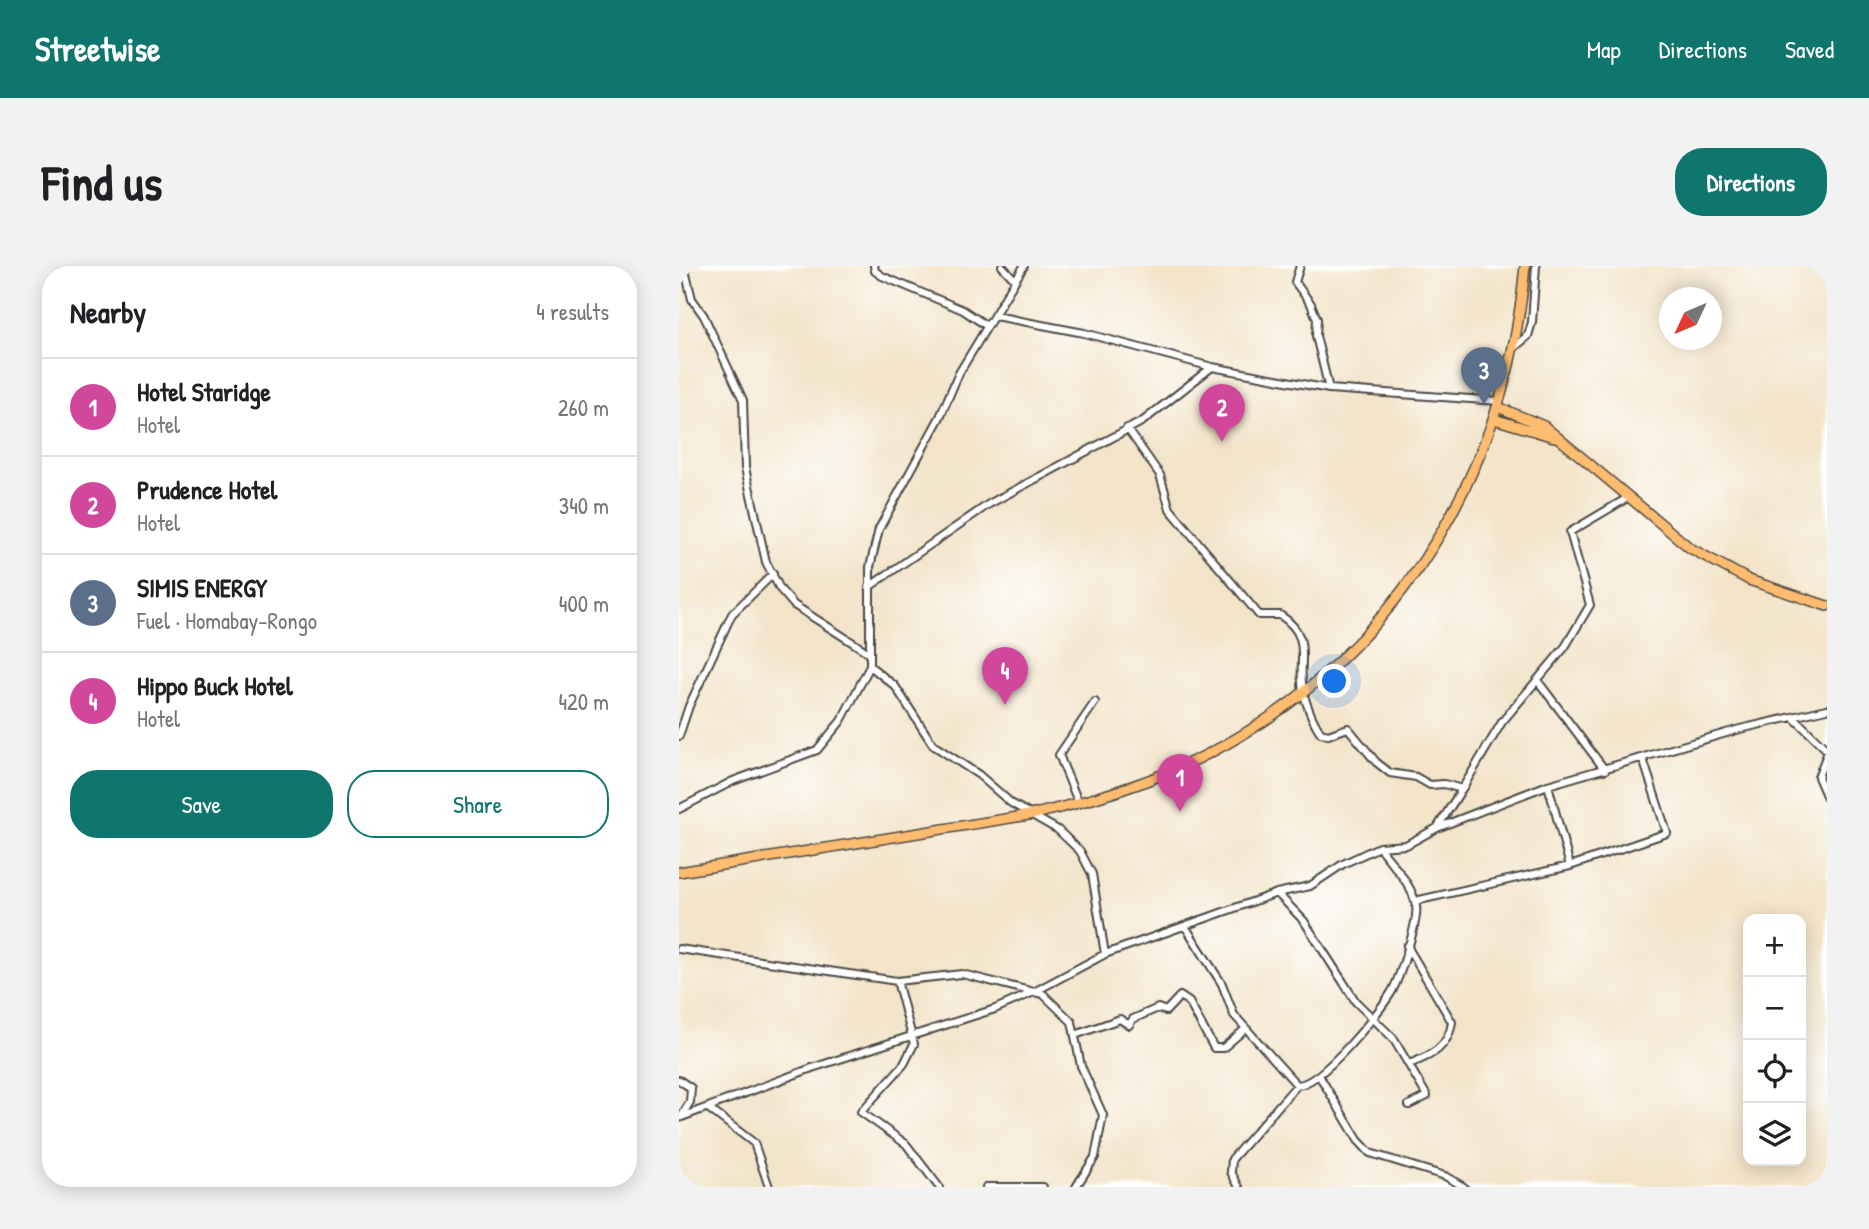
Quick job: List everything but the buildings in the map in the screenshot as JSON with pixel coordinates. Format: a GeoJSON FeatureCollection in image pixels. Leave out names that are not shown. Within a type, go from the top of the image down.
{"type":"FeatureCollection","features":[{"type":"Feature","properties":{"kind":"highway"},"geometry":{"type":"LineString","coordinates":[[679,872],[1035,814],[1079,804],[1143,783],[1243,735],[1303,692],[1380,619],[1429,555],[1474,472],[1499,404],[1514,348],[1525,266]]}},
{"type":"Feature","properties":{"kind":"highway"},"geometry":{"type":"LineString","coordinates":[[1499,404],[1544,426],[1690,548],[1714,563],[1749,580],[1827,606]]}},
{"type":"Feature","properties":{"kind":"highway"},"geometry":{"type":"LineString","coordinates":[[1494,419],[1556,437]]}},
{"type":"Feature","properties":{"kind":"street"},"geometry":{"type":"LineString","coordinates":[[684,266],[687,284],[743,400],[745,468],[766,562],[780,589],[794,605],[869,653]]}},
{"type":"Feature","properties":{"kind":"street"},"geometry":{"type":"LineString","coordinates":[[874,266],[875,271],[882,276],[963,310],[987,327]]}},
{"type":"Feature","properties":{"kind":"street"},"geometry":{"type":"LineString","coordinates":[[1002,266],[1015,280]]}},
{"type":"Feature","properties":{"kind":"street"},"geometry":{"type":"LineString","coordinates":[[679,808],[733,782],[817,750],[841,721],[870,666],[870,567],[879,529],[940,417],[959,373],[1024,266]]}},
{"type":"Feature","properties":{"kind":"street"},"geometry":{"type":"LineString","coordinates":[[1300,266],[1295,282],[1311,304],[1317,319],[1315,336],[1329,389]]}},
{"type":"Feature","properties":{"kind":"street"},"geometry":{"type":"LineString","coordinates":[[1514,348],[1528,335],[1532,322],[1537,266]]}},
{"type":"Feature","properties":{"kind":"street"},"geometry":{"type":"LineString","coordinates":[[679,288],[687,284]]}},
{"type":"Feature","properties":{"kind":"street"},"geometry":{"type":"LineString","coordinates":[[995,316],[1084,334],[1212,367],[1329,389],[1499,404]]}},
{"type":"Feature","properties":{"kind":"street"},"geometry":{"type":"LineString","coordinates":[[869,587],[989,505],[1143,421],[1176,398],[1212,367]]}},
{"type":"Feature","properties":{"kind":"street"},"geometry":{"type":"LineString","coordinates":[[1127,428],[1160,475],[1170,509],[1219,569],[1259,615],[1280,615],[1298,634],[1304,650],[1303,692],[1321,733],[1328,735],[1343,728],[1352,729],[1376,762],[1390,773],[1416,777],[1430,785],[1444,784],[1462,789]]}},
{"type":"Feature","properties":{"kind":"street"},"geometry":{"type":"LineString","coordinates":[[1437,828],[1502,722],[1565,647],[1590,605],[1570,532],[1629,497]]}},
{"type":"Feature","properties":{"kind":"street"},"geometry":{"type":"LineString","coordinates":[[679,736],[689,706],[732,614],[773,574]]}},
{"type":"Feature","properties":{"kind":"street"},"geometry":{"type":"LineString","coordinates":[[870,666],[895,686],[933,745],[979,775],[1011,803],[1035,814],[1058,830],[1085,860],[1092,874],[1105,954]]}},
{"type":"Feature","properties":{"kind":"street"},"geometry":{"type":"LineString","coordinates":[[1537,680],[1605,770]]}},
{"type":"Feature","properties":{"kind":"street"},"geometry":{"type":"LineString","coordinates":[[1079,804],[1059,755],[1095,702]]}},
{"type":"Feature","properties":{"kind":"street"},"geometry":{"type":"LineString","coordinates":[[680,1117],[811,1068],[995,1009],[1034,992],[1105,954],[1277,893],[1310,887],[1343,864],[1379,847],[1406,845],[1437,828],[1548,785],[1740,729],[1827,709]]}},
{"type":"Feature","properties":{"kind":"street"},"geometry":{"type":"LineString","coordinates":[[1794,718],[1827,752],[1818,777],[1827,798]]}},
{"type":"Feature","properties":{"kind":"street"},"geometry":{"type":"LineString","coordinates":[[1415,901],[1570,866],[1667,833],[1668,829],[1643,759]]}},
{"type":"Feature","properties":{"kind":"street"},"geometry":{"type":"LineString","coordinates":[[1548,785],[1570,866]]}},
{"type":"Feature","properties":{"kind":"street"},"geometry":{"type":"LineString","coordinates":[[1239,1187],[1231,1172],[1232,1159],[1297,1085],[1319,1077],[1392,992],[1416,914],[1415,901],[1379,847]]}},
{"type":"Feature","properties":{"kind":"street"},"geometry":{"type":"LineString","coordinates":[[1277,893],[1304,921],[1356,1002],[1393,1038],[1427,1096],[1409,1105]]}},
{"type":"Feature","properties":{"kind":"street"},"geometry":{"type":"LineString","coordinates":[[1185,926],[1222,984],[1234,1015],[1244,1030],[1297,1085]]}},
{"type":"Feature","properties":{"kind":"street"},"geometry":{"type":"LineString","coordinates":[[1407,946],[1452,1022],[1444,1044],[1430,1057],[1409,1064]]}},
{"type":"Feature","properties":{"kind":"street"},"geometry":{"type":"LineString","coordinates":[[679,949],[897,981],[962,974],[1043,994],[1072,1022],[1081,1066],[1103,1115],[1095,1157],[1076,1187]]}},
{"type":"Feature","properties":{"kind":"street"},"geometry":{"type":"LineString","coordinates":[[897,981],[914,1044],[904,1064],[861,1112],[906,1144],[939,1187]]}},
{"type":"Feature","properties":{"kind":"street"},"geometry":{"type":"LineString","coordinates":[[1076,1035],[1120,1019],[1129,1025],[1133,1019],[1158,1008],[1165,1011],[1180,996],[1189,1002],[1214,1048],[1223,1048],[1244,1030]]}},
{"type":"Feature","properties":{"kind":"street"},"geometry":{"type":"LineString","coordinates":[[1319,1077],[1358,1140],[1370,1153],[1445,1176],[1464,1187]]}},
{"type":"Feature","properties":{"kind":"street"},"geometry":{"type":"LineString","coordinates":[[679,1080],[691,1088],[690,1102],[680,1117]]}},
{"type":"Feature","properties":{"kind":"street"},"geometry":{"type":"LineString","coordinates":[[708,1108],[754,1143],[769,1187]]}},
{"type":"Feature","properties":{"kind":"street"},"geometry":{"type":"LineString","coordinates":[[986,1187],[1043,1187]]}},
{"type":"Feature","properties":{"kind":"place","name":"SIMIS ENERGY"},"geometry":{"type":"Point","coordinates":[1484,405]}},
{"type":"Feature","properties":{"kind":"place","name":"Prudence Hotel"},"geometry":{"type":"Point","coordinates":[1222,442]}},
{"type":"Feature","properties":{"kind":"place","name":"Hippo Buck Hotel"},"geometry":{"type":"Point","coordinates":[1005,705]}},
{"type":"Feature","properties":{"kind":"place","name":"Hotel Staridge"},"geometry":{"type":"Point","coordinates":[1180,812]}}]}
